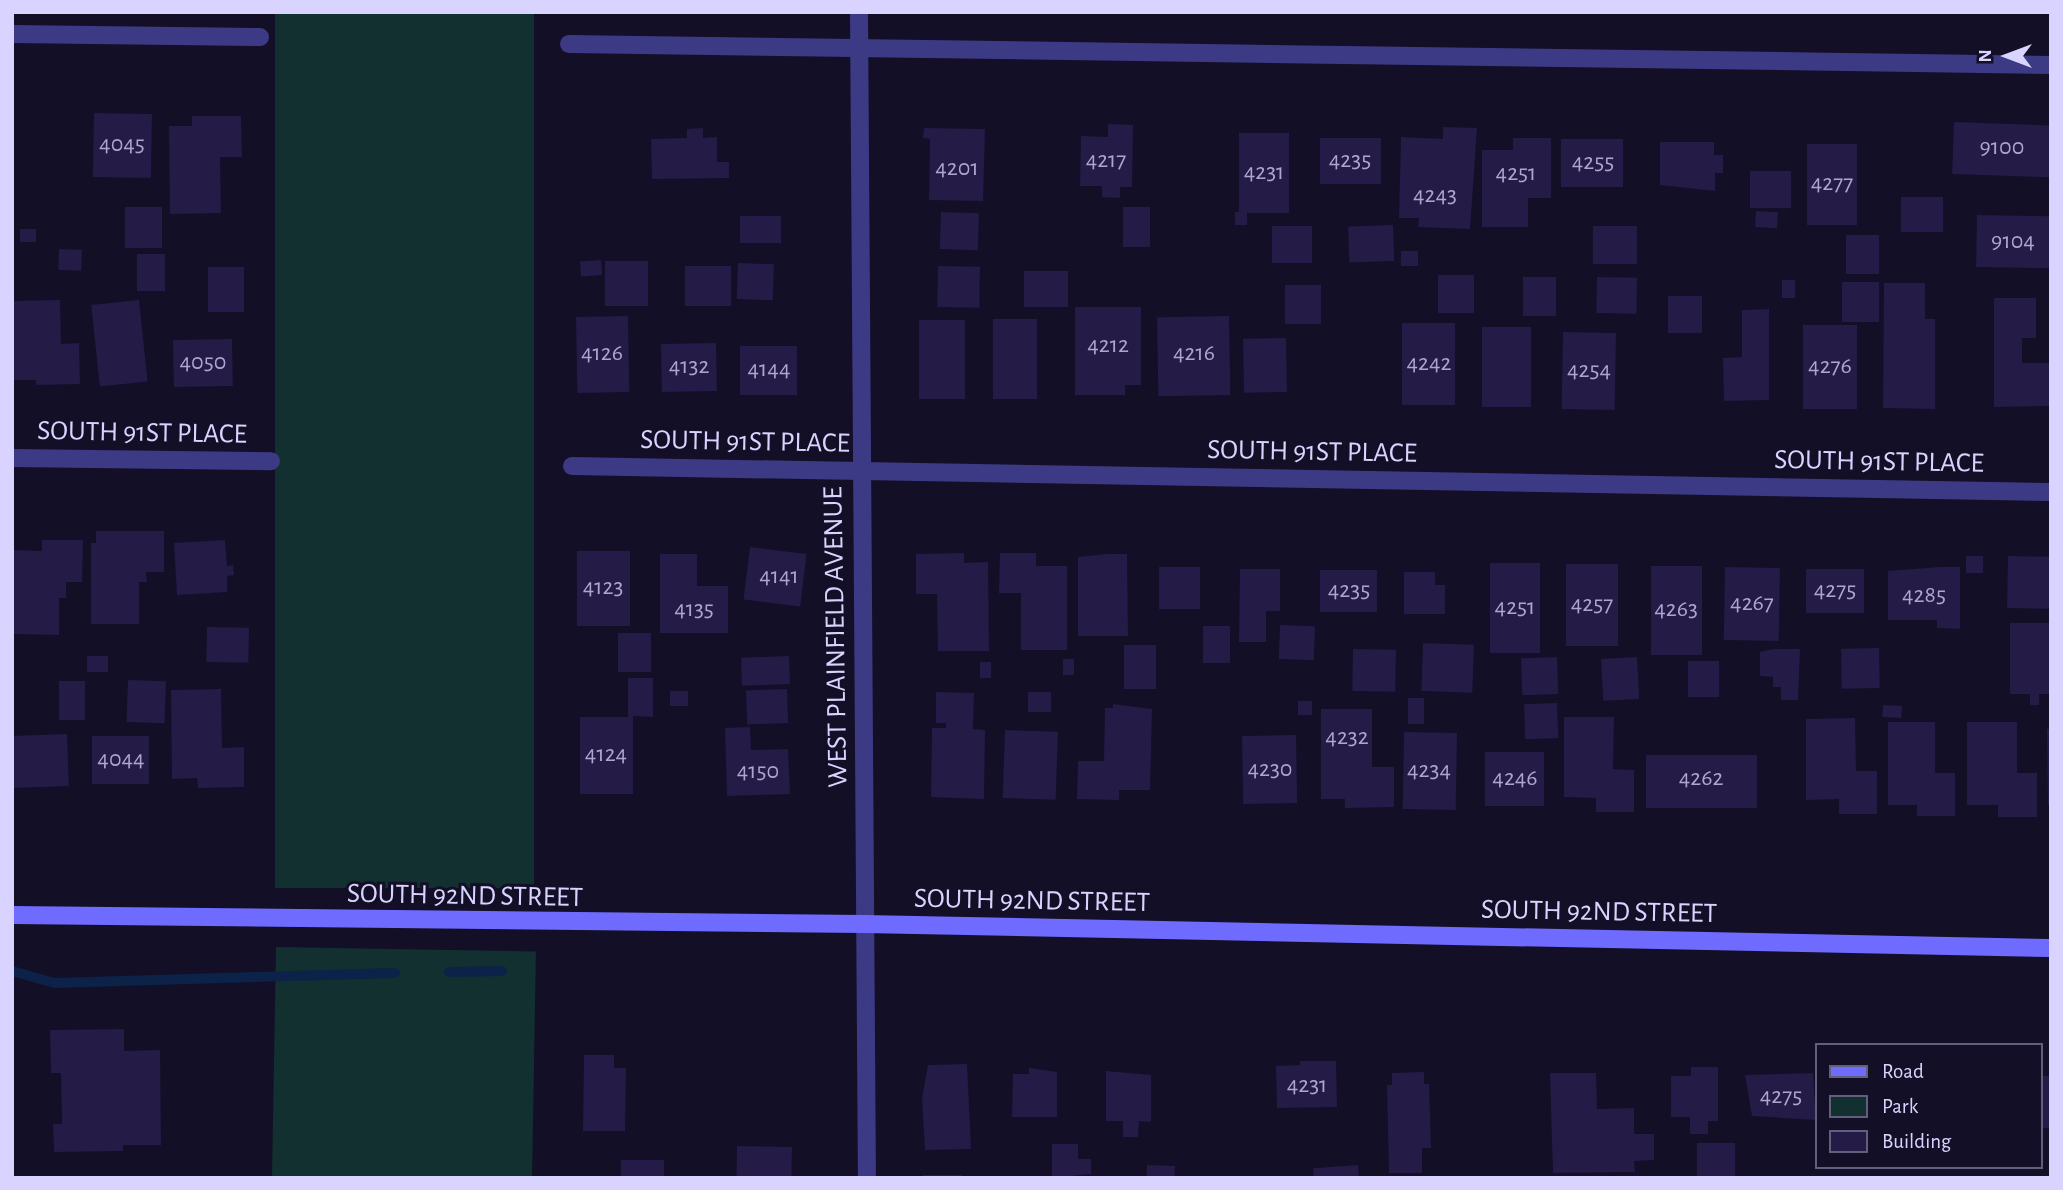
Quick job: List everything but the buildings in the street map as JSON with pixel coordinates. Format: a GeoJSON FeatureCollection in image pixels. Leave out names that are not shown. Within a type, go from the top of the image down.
{"type":"FeatureCollection","features":[{"type":"Feature","properties":{"kind":"main road","name":"SOUTH 92ND STREET"},"geometry":{"type":"LineString","coordinates":[[12,915],[864,924],[2051,948]]}},
{"type":"Feature","properties":{"kind":"street","name":"WEST PLAINFIELD AVENUE"},"geometry":{"type":"LineString","coordinates":[[859,12],[867,1178]]}},
{"type":"Feature","properties":{"kind":"street"},"geometry":{"type":"LineString","coordinates":[[12,34],[260,37]]}},
{"type":"Feature","properties":{"kind":"street"},"geometry":{"type":"LineString","coordinates":[[569,44],[859,46],[2051,65]]}},
{"type":"Feature","properties":{"kind":"street","name":"SOUTH 91ST PLACE"},"geometry":{"type":"LineString","coordinates":[[12,458],[271,461]]}},
{"type":"Feature","properties":{"kind":"street","name":"SOUTH 91ST PLACE"},"geometry":{"type":"LineString","coordinates":[[572,466],[2051,492]]}},
{"type":"Feature","properties":{"kind":"green space"},"geometry":{"type":"Polygon","coordinates":[[[275,12],[534,12],[534,888],[275,888],[275,12]]]}},
{"type":"Feature","properties":{"kind":"green space"},"geometry":{"type":"Polygon","coordinates":[[[276,947],[536,952],[532,1178],[272,1178],[276,947]]]}},
{"type":"Feature","properties":{"kind":"waterway"},"geometry":{"type":"LineString","coordinates":[[12,971],[54,983],[395,973]]}},
{"type":"Feature","properties":{"kind":"waterway"},"geometry":{"type":"LineString","coordinates":[[449,972],[502,971]]}}]}
